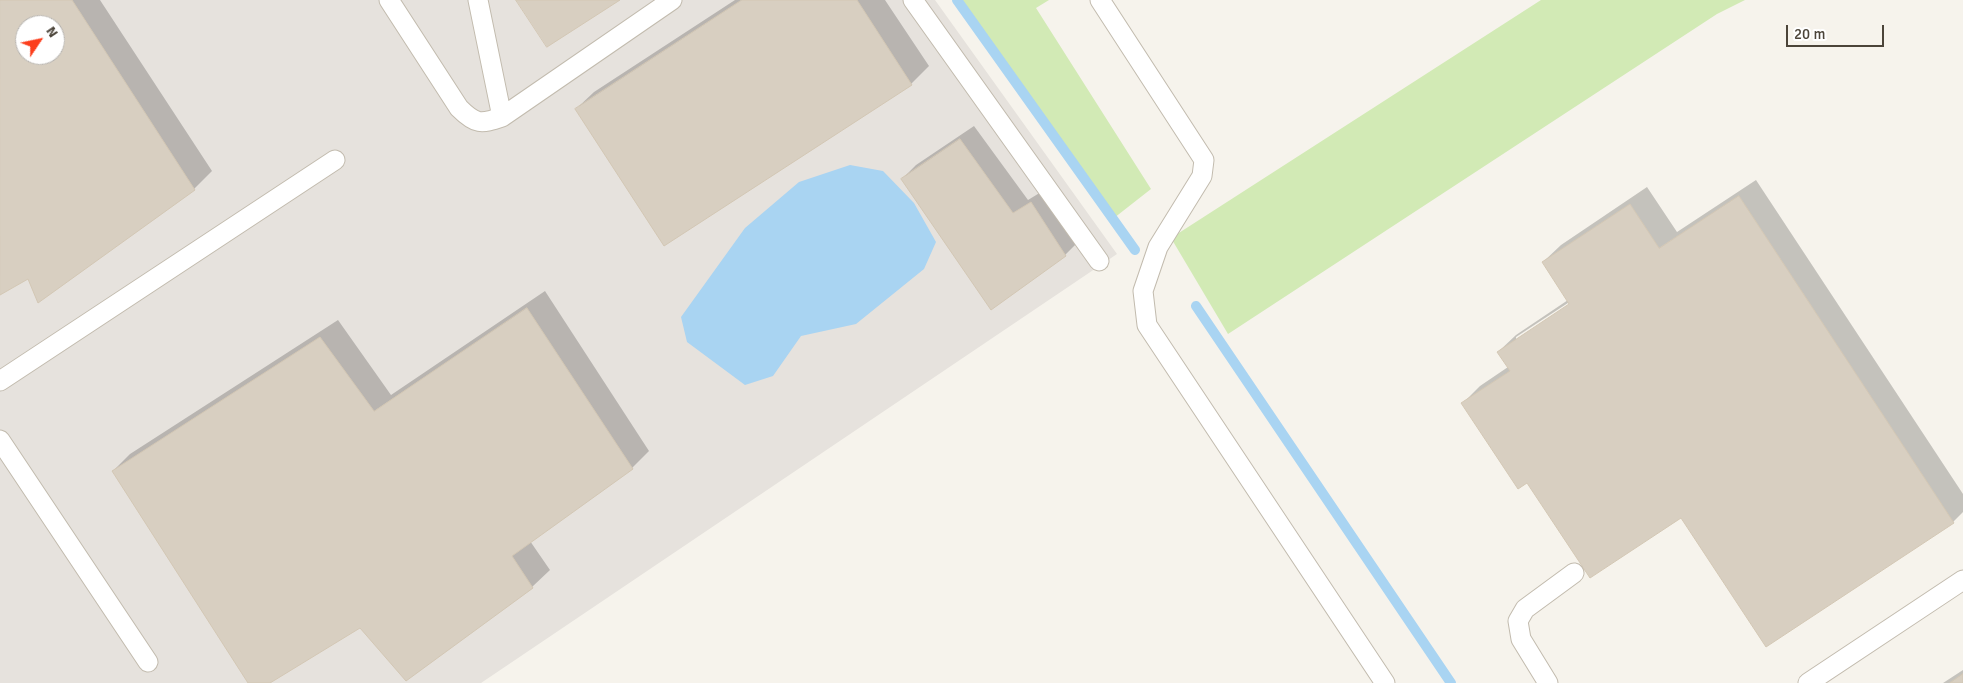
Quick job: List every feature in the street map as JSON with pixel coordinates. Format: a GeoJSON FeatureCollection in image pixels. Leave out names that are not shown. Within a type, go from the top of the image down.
{"type":"FeatureCollection","features":[{"type":"Feature","properties":{"kind":"lane"},"geometry":{"type":"LineString","coordinates":[[389,0],[459,108],[470,120],[484,124],[502,117],[672,0]]}},
{"type":"Feature","properties":{"kind":"lane"},"geometry":{"type":"LineString","coordinates":[[478,0],[502,117]]}},
{"type":"Feature","properties":{"kind":"lane"},"geometry":{"type":"LineString","coordinates":[[913,0],[1099,261]]}},
{"type":"Feature","properties":{"kind":"lane"},"geometry":{"type":"LineString","coordinates":[[1100,0],[1204,160],[1202,176],[1158,247],[1142,291],[1147,325],[1385,683]]}},
{"type":"Feature","properties":{"kind":"lane"},"geometry":{"type":"LineString","coordinates":[[0,381],[335,160]]}},
{"type":"Feature","properties":{"kind":"lane"},"geometry":{"type":"LineString","coordinates":[[0,440],[148,662]]}},
{"type":"Feature","properties":{"kind":"lane"},"geometry":{"type":"LineString","coordinates":[[1548,683],[1521,639],[1518,621],[1525,609],[1574,573]]}},
{"type":"Feature","properties":{"kind":"lane"},"geometry":{"type":"LineString","coordinates":[[1808,683],[1963,580]]}},
{"type":"Feature","properties":{"kind":"shaded area"},"geometry":{"type":"Polygon","coordinates":[[[0,0],[935,0],[1117,254],[481,683],[0,683],[0,0]]]}},
{"type":"Feature","properties":{"kind":"green space"},"geometry":{"type":"Polygon","coordinates":[[[958,0],[1049,0],[1036,8],[1151,189],[1114,218],[958,0]]]}},
{"type":"Feature","properties":{"kind":"green space"},"geometry":{"type":"Polygon","coordinates":[[[1541,0],[1745,0],[1717,14],[1228,334],[1171,238],[1541,0]]]}},
{"type":"Feature","properties":{"kind":"water"},"geometry":{"type":"Polygon","coordinates":[[[850,165],[883,171],[914,203],[936,242],[924,269],[856,324],[801,336],[773,376],[745,385],[687,342],[681,317],[745,228],[799,182],[850,165]]]}},
{"type":"Feature","properties":{"kind":"building"},"geometry":{"type":"Polygon","coordinates":[[[0,0],[72,0],[195,190],[38,303],[28,279],[0,295],[0,0]]]}},
{"type":"Feature","properties":{"kind":"building"},"geometry":{"type":"Polygon","coordinates":[[[516,0],[620,0],[547,47],[516,0]]]}},
{"type":"Feature","properties":{"kind":"building"},"geometry":{"type":"Polygon","coordinates":[[[742,0],[857,0],[912,85],[664,246],[575,109],[742,0]]]}},
{"type":"Feature","properties":{"kind":"building"},"geometry":{"type":"Polygon","coordinates":[[[960,139],[1013,213],[1031,202],[1066,256],[991,310],[901,179],[960,139]]]}},
{"type":"Feature","properties":{"kind":"building"},"geometry":{"type":"Polygon","coordinates":[[[1739,196],[1954,523],[1766,647],[1681,518],[1590,578],[1527,483],[1518,489],[1461,403],[1510,371],[1497,352],[1569,304],[1542,262],[1630,204],[1659,248],[1739,196]]]}},
{"type":"Feature","properties":{"kind":"building"},"geometry":{"type":"Polygon","coordinates":[[[527,308],[633,469],[512,556],[533,588],[406,681],[360,628],[270,683],[248,683],[112,471],[320,337],[374,411],[527,308]]]}},
{"type":"Feature","properties":{"kind":"building"},"geometry":{"type":"Polygon","coordinates":[[[1963,674],[1963,683],[1950,683],[1963,674]]]}},
{"type":"Feature","properties":{"kind":"waterway"},"geometry":{"type":"LineString","coordinates":[[957,0],[1135,250]]}},
{"type":"Feature","properties":{"kind":"waterway"},"geometry":{"type":"LineString","coordinates":[[1196,306],[1451,683]]}}]}
